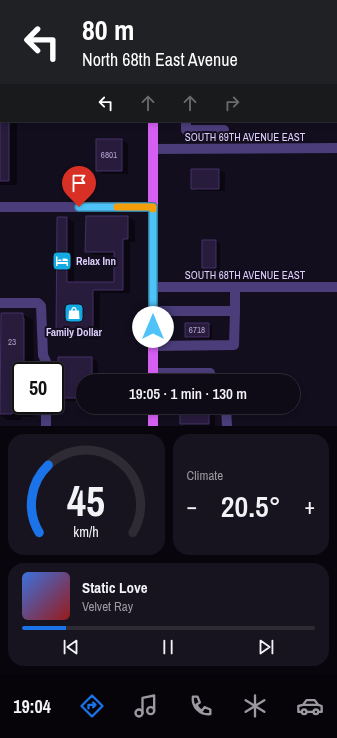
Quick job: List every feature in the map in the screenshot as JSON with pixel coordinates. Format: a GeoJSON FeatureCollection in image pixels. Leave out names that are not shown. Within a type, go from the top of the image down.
{"type":"FeatureCollection","features":[{"type":"Feature","properties":{"kind":"main road"},"geometry":{"type":"LineString","coordinates":[[153,122],[153,374]]}},
{"type":"Feature","properties":{"kind":"main road"},"geometry":{"type":"LineString","coordinates":[[153,414],[153,426]]}},
{"type":"Feature","properties":{"kind":"street"},"geometry":{"type":"LineString","coordinates":[[186,122],[186,130],[224,130]]}},
{"type":"Feature","properties":{"kind":"street"},"geometry":{"type":"LineString","coordinates":[[200,130],[200,149]]}},
{"type":"Feature","properties":{"kind":"street","name":"SOUTH 69TH AVENUE EAST"},"geometry":{"type":"LineString","coordinates":[[153,149],[337,148]]}},
{"type":"Feature","properties":{"kind":"street"},"geometry":{"type":"LineString","coordinates":[[0,207],[153,207]]}},
{"type":"Feature","properties":{"kind":"street","name":"SOUTH 68TH AVENUE EAST"},"geometry":{"type":"LineString","coordinates":[[153,287],[337,287]]}},
{"type":"Feature","properties":{"kind":"street"},"geometry":{"type":"LineString","coordinates":[[153,346],[234,345],[235,287]]}},
{"type":"Feature","properties":{"kind":"street"},"geometry":{"type":"LineString","coordinates":[[0,303],[38,303],[41,306],[43,355],[46,362]]}},
{"type":"Feature","properties":{"kind":"street"},"geometry":{"type":"LineString","coordinates":[[153,311],[235,311]]}},
{"type":"Feature","properties":{"kind":"street"},"geometry":{"type":"LineString","coordinates":[[196,374],[210,374]]}},
{"type":"Feature","properties":{"kind":"street"},"geometry":{"type":"LineString","coordinates":[[46,414],[46,426]]}},
{"type":"Feature","properties":{"kind":"street"},"geometry":{"type":"LineString","coordinates":[[226,414],[227,426]]}},
{"type":"Feature","properties":{"kind":"building"},"geometry":{"type":"Polygon","coordinates":[[[0,122],[9,122],[9,181],[0,181],[0,122]]]}},
{"type":"Feature","properties":{"kind":"building"},"geometry":{"type":"Polygon","coordinates":[[[96,139],[122,139],[122,171],[96,171],[96,139]]]}},
{"type":"Feature","properties":{"kind":"building"},"geometry":{"type":"Polygon","coordinates":[[[191,169],[219,169],[219,189],[191,189],[191,169]]]}},
{"type":"Feature","properties":{"kind":"building"},"geometry":{"type":"Polygon","coordinates":[[[86,216],[128,216],[128,239],[123,239],[123,290],[93,290],[93,335],[56,335],[57,217],[67,217],[67,282],[114,282],[114,252],[85,252],[86,216]]]}},
{"type":"Feature","properties":{"kind":"building"},"geometry":{"type":"Polygon","coordinates":[[[202,240],[216,240],[216,268],[202,268],[202,240]]]}},
{"type":"Feature","properties":{"kind":"building"},"geometry":{"type":"Polygon","coordinates":[[[1,313],[23,313],[24,362],[12,362],[12,414],[0,414],[1,313]]]}},
{"type":"Feature","properties":{"kind":"building"},"geometry":{"type":"Polygon","coordinates":[[[185,323],[209,323],[209,337],[185,337],[185,323]]]}},
{"type":"Feature","properties":{"kind":"building"},"geometry":{"type":"Polygon","coordinates":[[[58,357],[92,357],[92,374],[76,374],[76,398],[64,398],[64,362],[58,362],[58,357]]]}},
{"type":"Feature","properties":{"kind":"building"},"geometry":{"type":"Polygon","coordinates":[[[180,414],[209,414],[209,424],[180,424],[180,414]]]}},
{"type":"Feature","properties":{"kind":"slow traffic"},"geometry":{"type":"LineString","coordinates":[[117,207],[153,207],[153,209]]}},
{"type":"Feature","properties":{"kind":"place","name":"Relax Inn"},"geometry":{"type":"Point","coordinates":[62,261]}},
{"type":"Feature","properties":{"kind":"place","name":"Family Dollar"},"geometry":{"type":"Point","coordinates":[74,313]}},
{"type":"Feature","properties":{"kind":"route"},"geometry":{"type":"LineString","coordinates":[[79,207],[153,207],[153,327]]}}]}
